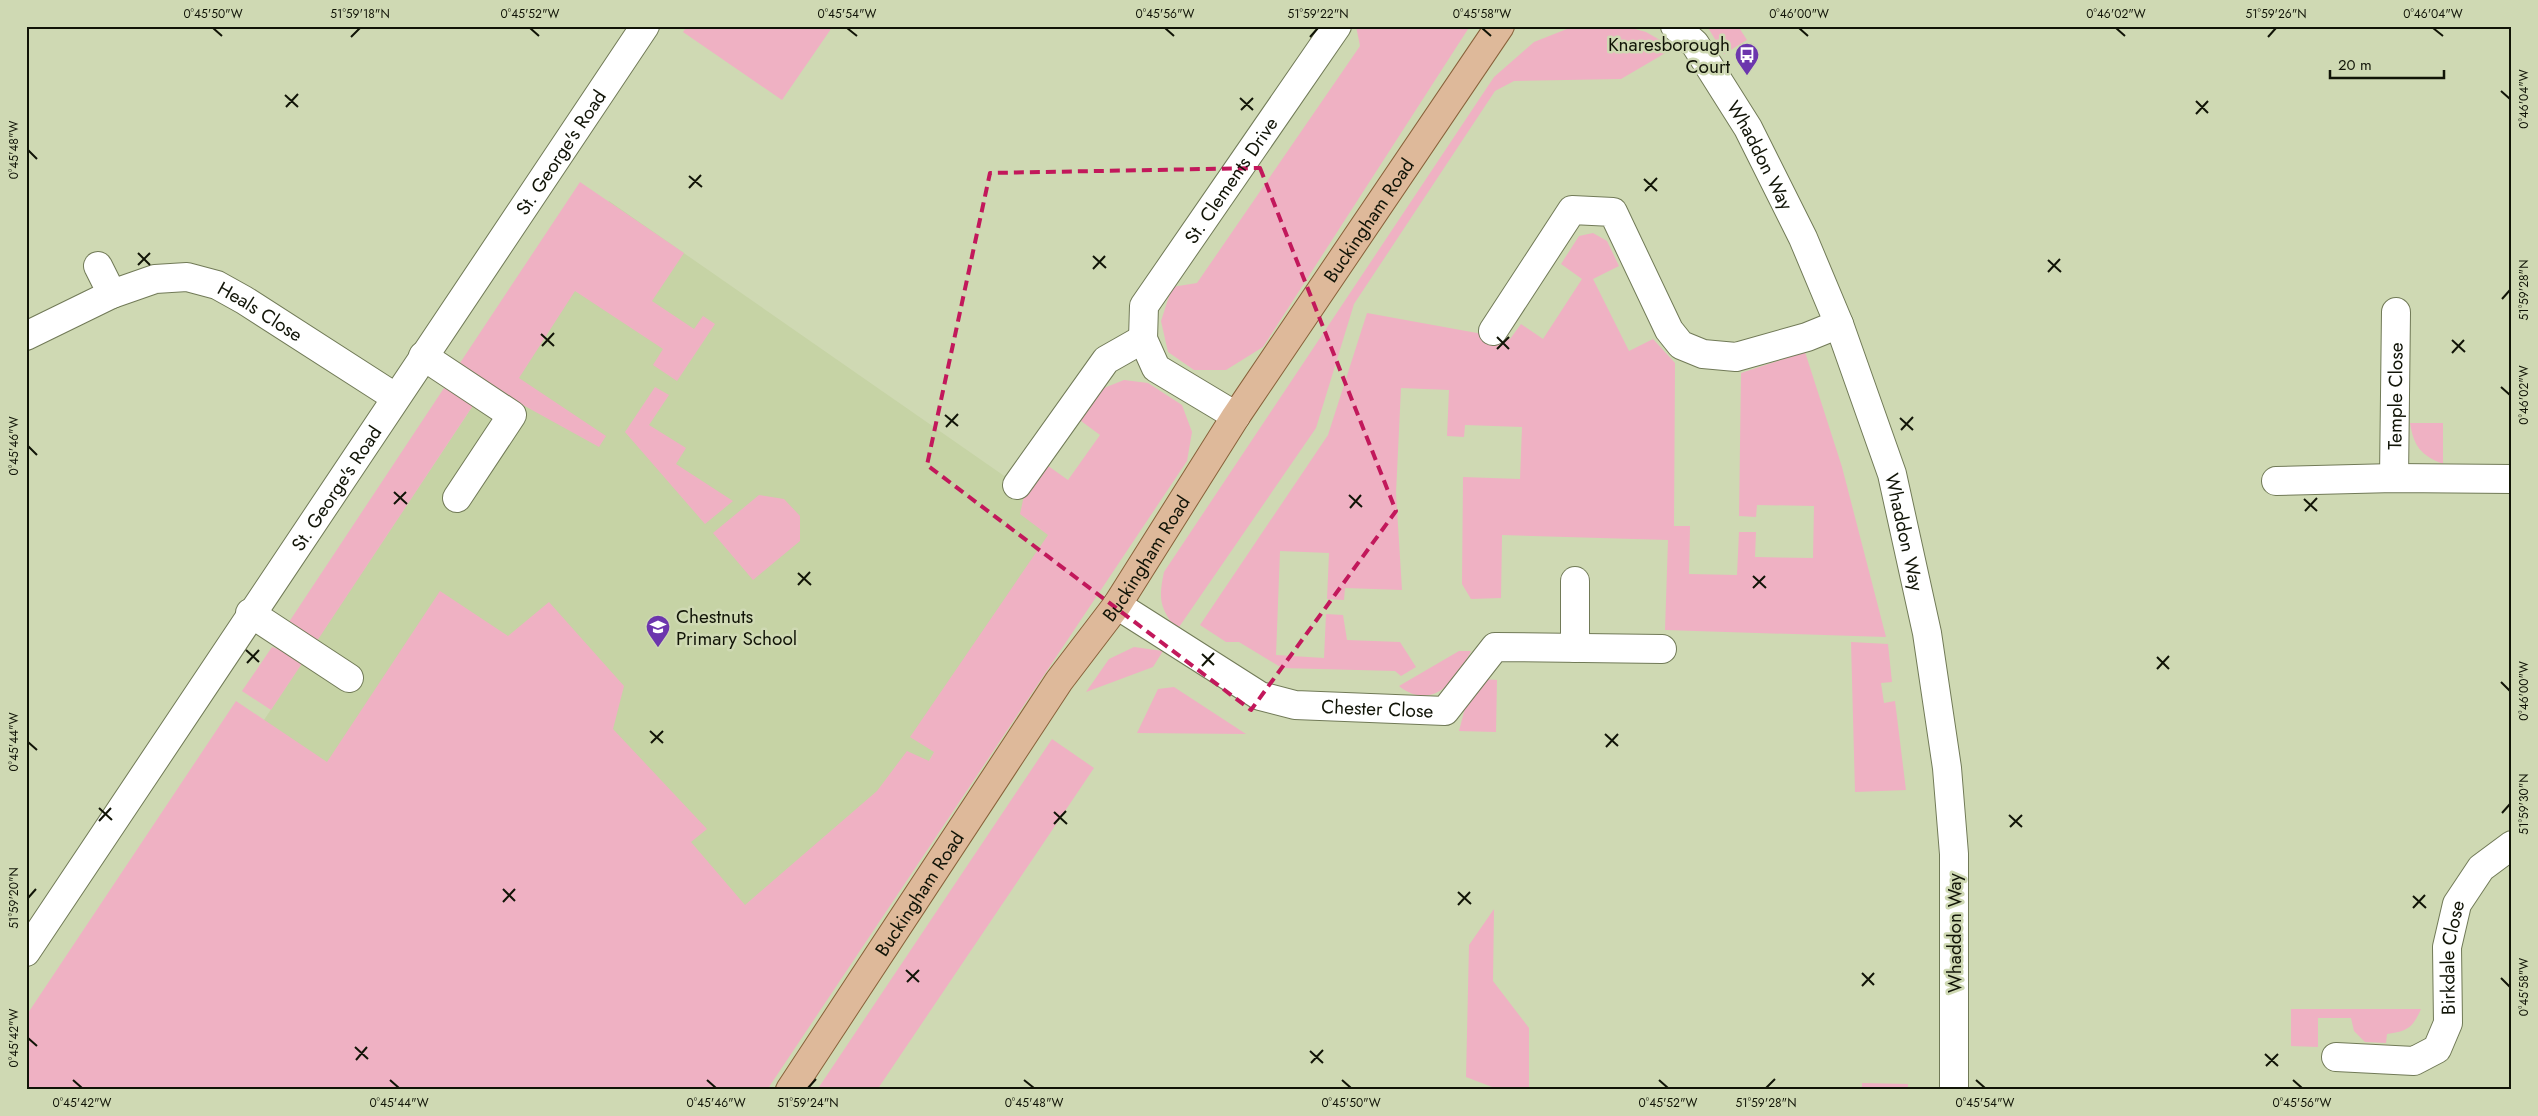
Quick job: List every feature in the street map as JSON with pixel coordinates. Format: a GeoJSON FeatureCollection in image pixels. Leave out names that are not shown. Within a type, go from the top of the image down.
{"type":"FeatureCollection","features":[{"type":"Feature","properties":{"kind":"main road","name":"Buckingham Road"},"geometry":{"type":"LineString","coordinates":[[790,1090],[1059,680],[1117,605],[1236,416],[1500,26]]}},
{"type":"Feature","properties":{"kind":"street","name":"St. George's Road"},"geometry":{"type":"LineString","coordinates":[[26,952],[250,613],[645,26]]}},
{"type":"Feature","properties":{"kind":"street","name":"St. Clements Drive"},"geometry":{"type":"LineString","coordinates":[[1236,416],[1156,368],[1143,338],[1144,306],[1336,26]]}},
{"type":"Feature","properties":{"kind":"street","name":"Whaddon Way"},"geometry":{"type":"LineString","coordinates":[[1675,26],[1695,44],[1748,128],[1802,238],[1839,324],[1892,474],[1928,643],[1947,768],[1954,854],[1954,1090]]}},
{"type":"Feature","properties":{"kind":"street"},"geometry":{"type":"LineString","coordinates":[[1493,331],[1572,210],[1613,212],[1669,330],[1681,345],[1703,354],[1736,358],[1807,337],[1839,324]]}},
{"type":"Feature","properties":{"kind":"street"},"geometry":{"type":"LineString","coordinates":[[98,266],[112,294]]}},
{"type":"Feature","properties":{"kind":"street","name":"Heals Close"},"geometry":{"type":"LineString","coordinates":[[26,336],[112,294],[155,279],[187,277],[217,285],[244,300],[395,397]]}},
{"type":"Feature","properties":{"kind":"street","name":"Temple Close"},"geometry":{"type":"LineString","coordinates":[[2394,478],[2396,312]]}},
{"type":"Feature","properties":{"kind":"street"},"geometry":{"type":"LineString","coordinates":[[1017,485],[1106,360],[1143,338]]}},
{"type":"Feature","properties":{"kind":"street"},"geometry":{"type":"LineString","coordinates":[[423,356],[512,415],[457,498]]}},
{"type":"Feature","properties":{"kind":"street"},"geometry":{"type":"LineString","coordinates":[[2276,481],[2394,478],[2512,479]]}},
{"type":"Feature","properties":{"kind":"street"},"geometry":{"type":"LineString","coordinates":[[1575,581],[1575,648]]}},
{"type":"Feature","properties":{"kind":"street","name":"Chester Close"},"geometry":{"type":"LineString","coordinates":[[1117,605],[1260,696],[1295,705],[1445,711],[1495,647],[1662,649]]}},
{"type":"Feature","properties":{"kind":"street"},"geometry":{"type":"LineString","coordinates":[[250,613],[349,678]]}},
{"type":"Feature","properties":{"kind":"street","name":"Birkdale Close"},"geometry":{"type":"LineString","coordinates":[[2336,1057],[2414,1061],[2437,1049],[2448,1023],[2447,947],[2457,904],[2481,868],[2512,845]]}},
{"type":"Feature","properties":{"kind":"highlighted area"},"geometry":{"type":"Polygon","coordinates":[[[1260,168],[1396,511],[1251,710],[927,465],[990,173],[1260,168]]]}},
{"type":"Feature","properties":{"kind":"shaded area"},"geometry":{"type":"Polygon","coordinates":[[[687,26],[833,26],[782,100],[683,32],[687,26]]]}},
{"type":"Feature","properties":{"kind":"shaded area"},"geometry":{"type":"Polygon","coordinates":[[[1356,26],[1470,26],[1263,347],[1226,370],[1194,370],[1168,352],[1161,321],[1172,287],[1197,283],[1360,46],[1356,26]]]}},
{"type":"Feature","properties":{"kind":"shaded area"},"geometry":{"type":"Polygon","coordinates":[[[1624,26],[1646,32],[1674,48],[1621,79],[1514,81],[1495,91],[1354,304],[1316,428],[1177,630],[1167,616],[1162,603],[1161,590],[1164,572],[1494,77],[1534,42],[1572,27],[1624,26]]]}},
{"type":"Feature","properties":{"kind":"shaded area"},"geometry":{"type":"Polygon","coordinates":[[[1707,26],[1738,26],[1747,40],[1724,54],[1707,26]]]}},
{"type":"Feature","properties":{"kind":"shaded area"},"geometry":{"type":"Polygon","coordinates":[[[580,182],[684,253],[652,301],[694,329],[703,316],[715,324],[677,381],[653,365],[663,349],[575,291],[519,378],[606,436],[599,447],[487,385],[458,366],[580,182]]]}},
{"type":"Feature","properties":{"kind":"shaded area","name":"Chestnuts Primary School"},"geometry":{"type":"Polygon","coordinates":[[[609,201],[1082,530],[795,963],[26,1090],[26,1078],[609,201]]]}},
{"type":"Feature","properties":{"kind":"shaded area"},"geometry":{"type":"Polygon","coordinates":[[[1593,233],[1607,241],[1619,266],[1593,279],[1629,351],[1653,339],[1675,363],[1674,526],[1690,526],[1689,574],[1737,575],[1739,532],[1756,532],[1755,557],[1813,558],[1814,506],[1757,505],[1756,517],[1739,516],[1741,373],[1805,352],[1842,467],[1886,637],[1665,630],[1668,540],[1502,535],[1501,598],[1471,599],[1462,584],[1463,477],[1520,479],[1522,427],[1465,425],[1464,437],[1447,436],[1449,390],[1401,388],[1396,493],[1402,590],[1345,588],[1344,600],[1327,599],[1329,553],[1280,551],[1276,655],[1324,658],[1326,614],[1343,615],[1347,640],[1400,642],[1416,667],[1401,676],[1395,671],[1282,668],[1239,642],[1226,642],[1200,625],[1328,435],[1367,313],[1510,339],[1521,324],[1543,339],[1582,279],[1561,264],[1579,236],[1593,233]]]}},
{"type":"Feature","properties":{"kind":"shaded area"},"geometry":{"type":"Polygon","coordinates":[[[1124,380],[1148,383],[1182,405],[1192,432],[1187,461],[767,1090],[26,1090],[26,1016],[236,701],[327,762],[440,591],[508,636],[549,602],[624,686],[613,729],[707,829],[691,842],[745,905],[877,791],[907,751],[929,761],[934,752],[910,737],[1048,535],[1020,514],[1025,491],[1044,463],[1068,480],[1100,435],[1077,418],[1099,390],[1124,380]]]}},
{"type":"Feature","properties":{"kind":"shaded area"},"geometry":{"type":"Polygon","coordinates":[[[446,385],[474,404],[315,644],[289,622],[446,385]]]}},
{"type":"Feature","properties":{"kind":"shaded area"},"geometry":{"type":"Polygon","coordinates":[[[655,387],[669,395],[649,425],[686,448],[676,464],[733,501],[705,524],[625,432],[655,387]]]}},
{"type":"Feature","properties":{"kind":"shaded area"},"geometry":{"type":"Polygon","coordinates":[[[2410,423],[2443,423],[2443,464],[2429,457],[2420,449],[2416,444],[2410,423]]]}},
{"type":"Feature","properties":{"kind":"shaded area"},"geometry":{"type":"Polygon","coordinates":[[[759,495],[784,499],[800,516],[800,541],[753,580],[713,533],[759,495]]]}},
{"type":"Feature","properties":{"kind":"shaded area"},"geometry":{"type":"Polygon","coordinates":[[[1851,642],[1888,644],[1892,682],[1881,683],[1884,703],[1895,701],[1906,790],[1855,792],[1851,642]]]}},
{"type":"Feature","properties":{"kind":"shaded area"},"geometry":{"type":"Polygon","coordinates":[[[272,647],[288,652],[303,662],[271,710],[242,691],[272,647]]]}},
{"type":"Feature","properties":{"kind":"shaded area"},"geometry":{"type":"Polygon","coordinates":[[[1134,647],[1163,651],[1153,667],[1086,692],[1109,659],[1134,647]]]}},
{"type":"Feature","properties":{"kind":"shaded area"},"geometry":{"type":"Polygon","coordinates":[[[1459,651],[1471,651],[1458,673],[1442,690],[1422,696],[1411,693],[1399,686],[1459,651]]]}},
{"type":"Feature","properties":{"kind":"shaded area"},"geometry":{"type":"Polygon","coordinates":[[[1484,679],[1497,680],[1496,732],[1459,731],[1466,704],[1484,679]]]}},
{"type":"Feature","properties":{"kind":"shaded area"},"geometry":{"type":"Polygon","coordinates":[[[1174,687],[1246,734],[1137,733],[1158,689],[1174,687]]]}},
{"type":"Feature","properties":{"kind":"shaded area"},"geometry":{"type":"Polygon","coordinates":[[[1052,739],[1094,768],[877,1090],[817,1090],[1052,739]]]}},
{"type":"Feature","properties":{"kind":"shaded area"},"geometry":{"type":"Polygon","coordinates":[[[1494,909],[1493,981],[1529,1028],[1529,1090],[1500,1090],[1466,1077],[1469,945],[1494,909]]]}},
{"type":"Feature","properties":{"kind":"shaded area"},"geometry":{"type":"Polygon","coordinates":[[[2291,1009],[2421,1009],[2415,1021],[2408,1028],[2387,1034],[2386,1043],[2365,1042],[2354,1031],[2351,1018],[2318,1018],[2318,1047],[2291,1046],[2291,1009]]]}},
{"type":"Feature","properties":{"kind":"shaded area"},"geometry":{"type":"Polygon","coordinates":[[[1862,1083],[1908,1084],[1908,1090],[1862,1090],[1862,1083]]]}},
{"type":"Feature","properties":{"kind":"place","name":"Knaresborough Court"},"geometry":{"type":"Point","coordinates":[1747,76]}},
{"type":"Feature","properties":{"kind":"place","name":"Chestnuts Primary School"},"geometry":{"type":"Point","coordinates":[658,648]}}]}
